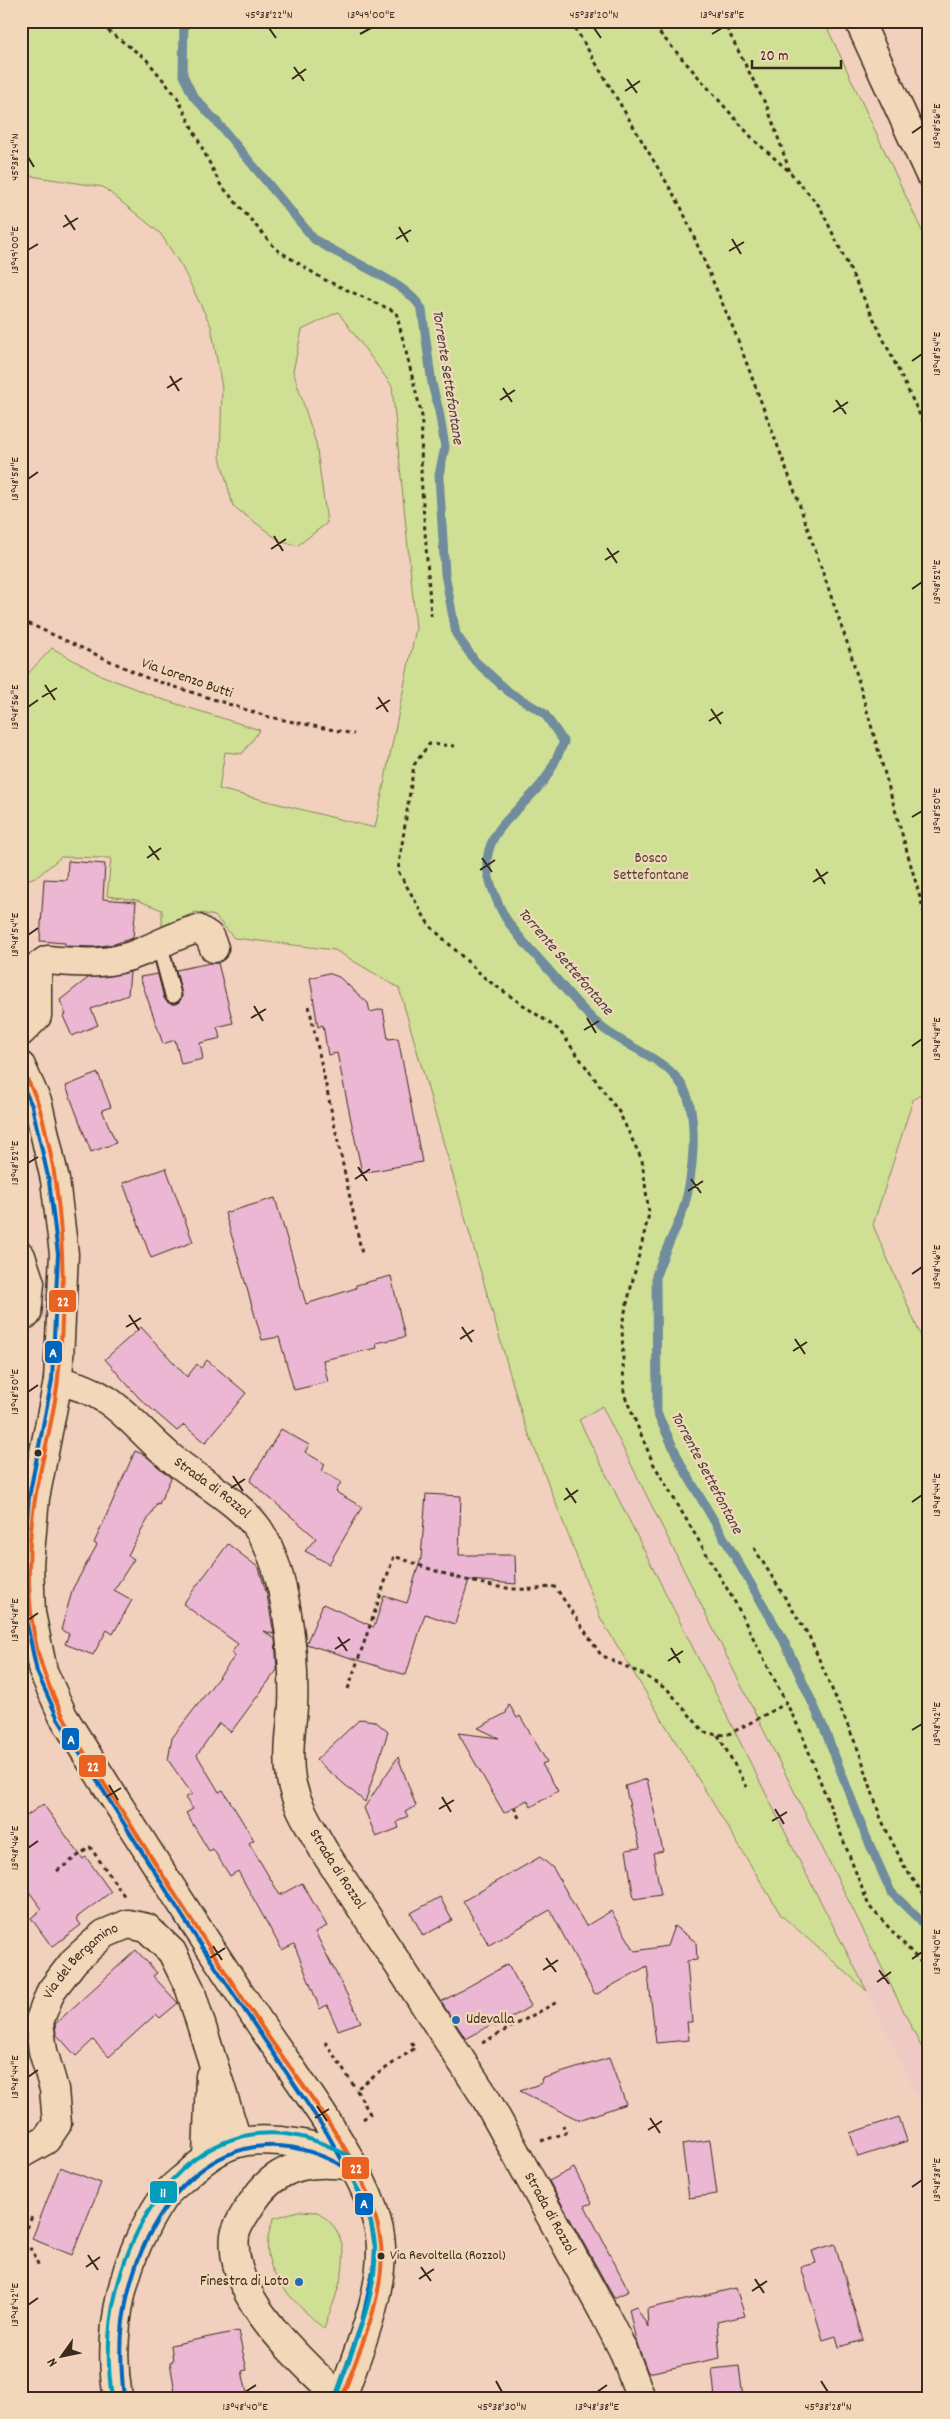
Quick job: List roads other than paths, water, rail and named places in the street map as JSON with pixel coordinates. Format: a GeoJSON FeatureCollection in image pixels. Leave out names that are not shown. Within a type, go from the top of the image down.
{"type":"FeatureCollection","features":[{"type":"Feature","properties":{"kind":"street"},"geometry":{"type":"LineString","coordinates":[[859,21],[929,173]]}},
{"type":"Feature","properties":{"kind":"street"},"geometry":{"type":"LineString","coordinates":[[21,1032],[37,1016],[37,967],[47,960],[93,964],[141,953],[159,942],[198,929],[209,936],[214,948]]}},
{"type":"Feature","properties":{"kind":"street"},"geometry":{"type":"LineString","coordinates":[[21,1066],[38,1104],[56,1180],[64,1254],[58,1381],[36,1498],[29,1564],[30,1613],[43,1671],[63,1716],[94,1767],[256,2020],[354,2166],[372,2208],[381,2246],[378,2284],[340,2398],[265,2320],[248,2291],[236,2260],[235,2233],[254,2200],[271,2179],[300,2165],[332,2163],[354,2166]]}},
{"type":"Feature","properties":{"kind":"street"},"geometry":{"type":"LineString","coordinates":[[21,1256],[30,1282],[24,1314]]}},
{"type":"Feature","properties":{"kind":"street","name":"Strada di Rozzol"},"geometry":{"type":"LineString","coordinates":[[58,1381],[81,1385],[104,1396],[168,1455],[234,1505],[258,1528],[272,1552],[282,1585],[290,1640],[293,1706],[289,1747],[291,1780],[306,1818],[324,1851],[485,2097],[623,2350],[641,2398]]}},
{"type":"Feature","properties":{"kind":"street","name":"Via del Bergamino"},"geometry":{"type":"LineString","coordinates":[[21,2154],[46,2140],[57,2124],[54,2089],[43,2051],[39,2022],[50,1991],[74,1961],[104,1934],[128,1924],[147,1928],[172,1952],[190,1989],[238,2143]]}},
{"type":"Feature","properties":{"kind":"street","name":"Via del Bergamino"},"geometry":{"type":"LineString","coordinates":[[207,2158],[211,2055]]}},
{"type":"Feature","properties":{"kind":"street"},"geometry":{"type":"LineString","coordinates":[[118,2398],[114,2378],[118,2307],[135,2249],[163,2197],[207,2158],[238,2143],[267,2140],[309,2144],[332,2152],[354,2166]]}},
{"type":"Feature","properties":{"kind":"lane"},"geometry":{"type":"LineString","coordinates":[[159,942],[173,996]]}},
{"type":"Feature","properties":{"kind":"waterway","name":"Torrente Settefontane"},"geometry":{"type":"LineString","coordinates":[[184,21],[183,75],[193,96],[217,122],[314,239],[404,290],[422,310],[432,384],[445,447],[439,475],[445,574],[456,634],[475,661],[509,692],[544,713],[564,742],[545,779],[502,825],[495,836],[487,860],[490,881],[509,924],[585,1011],[611,1034],[664,1066],[676,1077],[684,1089],[690,1105],[692,1118],[692,1164],[687,1194],[679,1221],[656,1276],[657,1413],[682,1466],[783,1639],[824,1728],[865,1834],[891,1892],[929,1929]]}},
{"type":"Feature","properties":{"kind":"place","name":"Udevalla"},"geometry":{"type":"Point","coordinates":[456,2020]}},
{"type":"Feature","properties":{"kind":"place","name":"Via Revoltella (Rozzol)"},"geometry":{"type":"Point","coordinates":[381,2256]}},
{"type":"Feature","properties":{"kind":"place","name":"Finestra di Loto"},"geometry":{"type":"Point","coordinates":[299,2282]}},
{"type":"Feature","properties":{"kind":"park label","name":"Bosco Settefontane"},"geometry":{"type":"Point","coordinates":[651,868]}}]}
